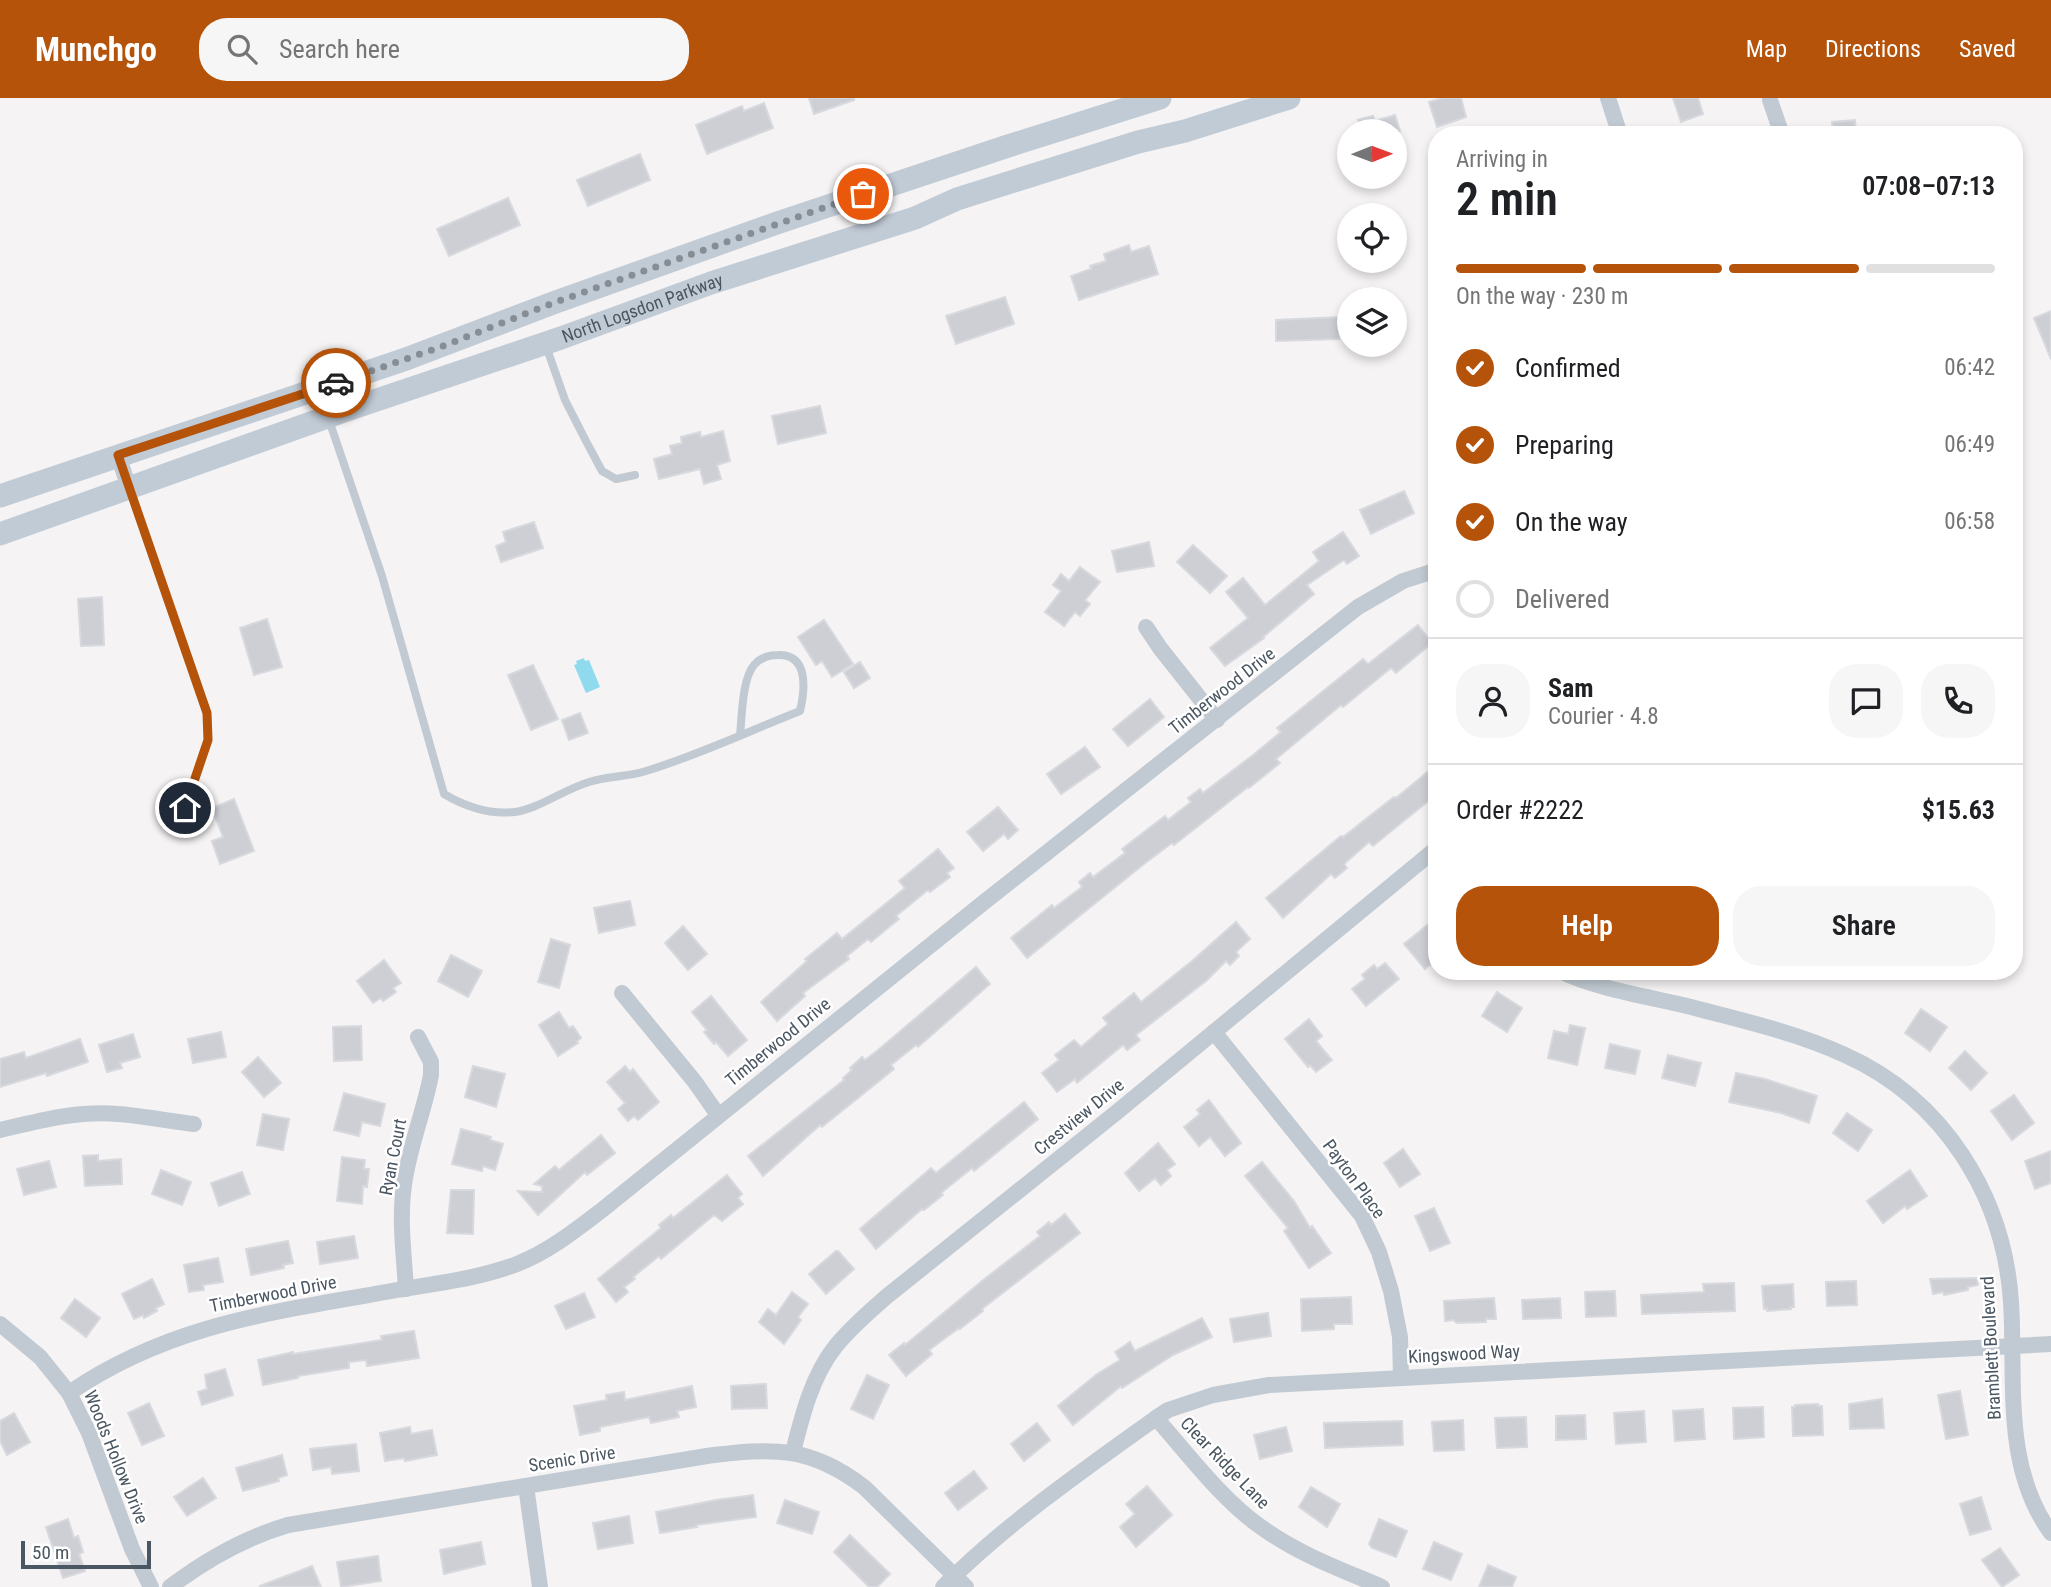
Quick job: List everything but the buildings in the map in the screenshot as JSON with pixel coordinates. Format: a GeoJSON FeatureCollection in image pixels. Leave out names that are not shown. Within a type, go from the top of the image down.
{"type":"FeatureCollection","features":[{"type":"Feature","properties":{"kind":"main road","name":"North Logsdon Parkway"},"geometry":{"type":"LineString","coordinates":[[0,534],[328,417],[363,389],[438,348],[553,303],[778,223],[1160,98]]}},
{"type":"Feature","properties":{"kind":"main road","name":"North Logsdon Parkway"},"geometry":{"type":"LineString","coordinates":[[0,496],[118,455],[553,341],[749,270],[915,218],[957,198],[1138,142],[1211,124],[1289,98]]}},
{"type":"Feature","properties":{"kind":"main road"},"geometry":{"type":"LineString","coordinates":[[1005,147],[1018,180]]}},
{"type":"Feature","properties":{"kind":"main road"},"geometry":{"type":"LineString","coordinates":[[553,303],[553,341]]}},
{"type":"Feature","properties":{"kind":"street"},"geometry":{"type":"LineString","coordinates":[[1608,98],[1617,126]]}},
{"type":"Feature","properties":{"kind":"street"},"geometry":{"type":"LineString","coordinates":[[1770,100],[1779,126]]}},
{"type":"Feature","properties":{"kind":"street"},"geometry":{"type":"LineString","coordinates":[[118,455],[130,488]]}},
{"type":"Feature","properties":{"kind":"street","name":"Timberwood Drive"},"geometry":{"type":"LineString","coordinates":[[69,1392],[125,1360],[196,1330],[251,1316],[458,1281],[519,1263],[548,1248],[602,1210],[982,903],[1358,607],[1403,581],[1428,573]]}},
{"type":"Feature","properties":{"kind":"street"},"geometry":{"type":"LineString","coordinates":[[1146,627],[1217,720]]}},
{"type":"Feature","properties":{"kind":"street","name":"Crestview Drive"},"geometry":{"type":"LineString","coordinates":[[793,1452],[814,1385],[834,1348],[849,1331],[886,1297],[1428,855]]}},
{"type":"Feature","properties":{"kind":"street","name":"Bramblett Boulevard"},"geometry":{"type":"LineString","coordinates":[[1586,980],[1796,1035],[1867,1065],[1909,1094],[1946,1132],[1963,1154],[1989,1204],[2004,1255],[2011,1300],[2012,1401],[2023,1472],[2031,1497],[2051,1533]]}},
{"type":"Feature","properties":{"kind":"street"},"geometry":{"type":"LineString","coordinates":[[622,993],[695,1082],[718,1115]]}},
{"type":"Feature","properties":{"kind":"street","name":"Payton Place"},"geometry":{"type":"LineString","coordinates":[[1214,1032],[1362,1216],[1379,1252],[1391,1291],[1400,1337],[1401,1376]]}},
{"type":"Feature","properties":{"kind":"street","name":"Ryan Court"},"geometry":{"type":"LineString","coordinates":[[406,1289],[402,1223],[404,1188],[432,1062],[418,1037]]}},
{"type":"Feature","properties":{"kind":"street"},"geometry":{"type":"LineString","coordinates":[[0,1129],[67,1116],[101,1114],[194,1124]]}},
{"type":"Feature","properties":{"kind":"street","name":"Woods Hollow Drive"},"geometry":{"type":"LineString","coordinates":[[0,1324],[40,1357],[69,1392],[89,1433],[132,1549],[151,1587]]}},
{"type":"Feature","properties":{"kind":"street","name":"Kingswood Way"},"geometry":{"type":"LineString","coordinates":[[943,1587],[960,1581],[1086,1468],[1156,1418],[1168,1410],[1213,1395],[1269,1385],[1401,1376],[2051,1344]]}},
{"type":"Feature","properties":{"kind":"street","name":"Clear Ridge Lane"},"geometry":{"type":"LineString","coordinates":[[1156,1418],[1207,1476],[1259,1526],[1305,1555],[1382,1587]]}},
{"type":"Feature","properties":{"kind":"street","name":"Scenic Drive"},"geometry":{"type":"LineString","coordinates":[[170,1587],[212,1558],[261,1533],[288,1525],[707,1456],[756,1452],[793,1452],[825,1463],[855,1480],[960,1581]]}},
{"type":"Feature","properties":{"kind":"street"},"geometry":{"type":"LineString","coordinates":[[526,1486],[540,1587]]}},
{"type":"Feature","properties":{"kind":"lane"},"geometry":{"type":"LineString","coordinates":[[553,341],[565,400],[602,471],[616,479],[635,475]]}},
{"type":"Feature","properties":{"kind":"lane"},"geometry":{"type":"LineString","coordinates":[[328,417],[382,576],[444,794],[460,804],[481,811],[517,812],[590,781],[648,771],[740,735],[800,710],[805,689],[803,673],[797,661],[784,655],[768,655],[754,665],[744,694],[740,735]]}},
{"type":"Feature","properties":{"kind":"lane"},"geometry":{"type":"LineString","coordinates":[[130,488],[207,713],[208,740],[185,808]]}},
{"type":"Feature","properties":{"kind":"water"},"geometry":{"type":"Polygon","coordinates":[[[584,658],[585,661],[589,660],[600,687],[586,693],[574,665],[577,664],[576,661],[584,658]]]}},
{"type":"Feature","properties":{"kind":"way so far"},"geometry":{"type":"LineString","coordinates":[[336,383],[863,194]]}},
{"type":"Feature","properties":{"kind":"route"},"geometry":{"type":"LineString","coordinates":[[185,808],[208,740],[207,713],[118,455],[336,383]]}}]}
